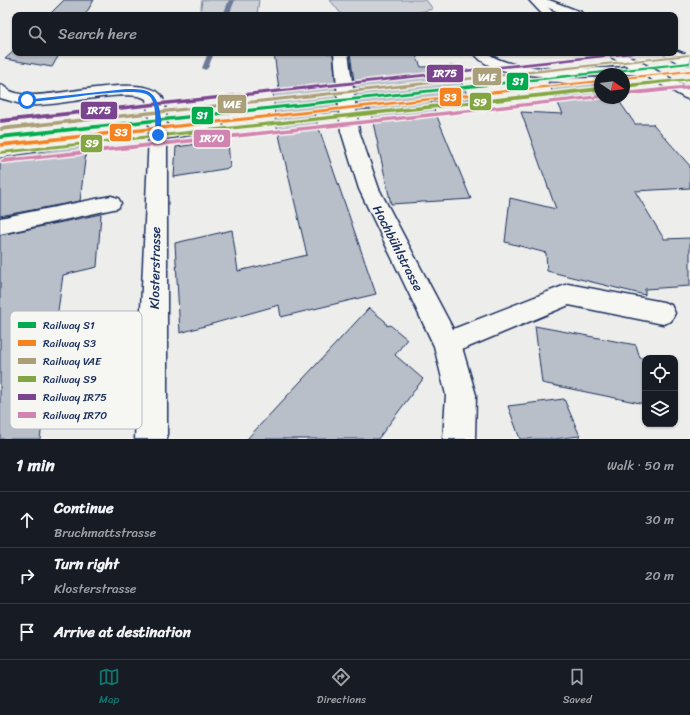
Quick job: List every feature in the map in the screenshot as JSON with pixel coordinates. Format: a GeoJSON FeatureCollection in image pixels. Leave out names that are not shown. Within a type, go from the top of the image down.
{"type":"FeatureCollection","features":[{"type":"Feature","properties":{"kind":"street"},"geometry":{"type":"LineString","coordinates":[[538,0],[569,12]]}},
{"type":"Feature","properties":{"kind":"street","name":"Hochbühlstrasse"},"geometry":{"type":"LineString","coordinates":[[341,56],[350,131],[369,189],[447,344],[461,395],[459,439]]}},
{"type":"Feature","properties":{"kind":"street"},"geometry":{"type":"LineString","coordinates":[[678,56],[687,60]]}},
{"type":"Feature","properties":{"kind":"street","name":"Klosterstrasse"},"geometry":{"type":"LineString","coordinates":[[0,90],[3,94],[27,100],[52,99],[126,90],[146,92],[154,97],[158,118],[158,135],[150,439]]}},
{"type":"Feature","properties":{"kind":"lane"},"geometry":{"type":"LineString","coordinates":[[534,0],[547,12]]}},
{"type":"Feature","properties":{"kind":"lane"},"geometry":{"type":"LineString","coordinates":[[482,56],[499,66],[516,69],[573,73],[643,70]]}},
{"type":"Feature","properties":{"kind":"lane"},"geometry":{"type":"LineString","coordinates":[[619,56],[690,95]]}},
{"type":"Feature","properties":{"kind":"lane"},"geometry":{"type":"LineString","coordinates":[[158,135],[215,126]]}},
{"type":"Feature","properties":{"kind":"lane"},"geometry":{"type":"LineString","coordinates":[[0,226],[111,203]]}},
{"type":"Feature","properties":{"kind":"lane"},"geometry":{"type":"LineString","coordinates":[[447,344],[568,294],[663,313]]}},
{"type":"Feature","properties":{"kind":"shaded area"},"geometry":{"type":"Polygon","coordinates":[[[202,0],[259,0],[257,12],[200,12],[202,0]]]}},
{"type":"Feature","properties":{"kind":"shaded area"},"geometry":{"type":"Polygon","coordinates":[[[330,0],[426,0],[433,9],[420,12],[340,12],[330,0]]]}},
{"type":"Feature","properties":{"kind":"building"},"geometry":{"type":"Polygon","coordinates":[[[64,0],[94,0],[87,12],[52,12],[64,0]]]}},
{"type":"Feature","properties":{"kind":"building"},"geometry":{"type":"Polygon","coordinates":[[[12,53],[12,56],[58,56],[52,67],[5,59],[12,53]]]}},
{"type":"Feature","properties":{"kind":"building"},"geometry":{"type":"Polygon","coordinates":[[[274,56],[333,56],[338,112],[314,114],[376,294],[281,317],[279,305],[180,333],[175,243],[232,230],[238,271],[307,255],[275,118],[273,90],[279,89],[274,56]]]}},
{"type":"Feature","properties":{"kind":"building"},"geometry":{"type":"Polygon","coordinates":[[[350,56],[416,56],[421,67],[453,66],[470,100],[431,102],[471,199],[391,204],[370,109],[358,110],[350,56]]]}},
{"type":"Feature","properties":{"kind":"building"},"geometry":{"type":"Polygon","coordinates":[[[548,82],[594,84],[594,104],[621,104],[635,124],[653,124],[690,166],[690,188],[635,191],[664,239],[690,238],[690,286],[645,289],[645,295],[547,271],[546,253],[505,242],[510,198],[556,209],[521,112],[563,114],[548,82]]]}},
{"type":"Feature","properties":{"kind":"building"},"geometry":{"type":"Polygon","coordinates":[[[228,140],[230,168],[174,177],[176,147],[228,140]]]}},
{"type":"Feature","properties":{"kind":"building"},"geometry":{"type":"Polygon","coordinates":[[[87,144],[80,201],[0,216],[0,158],[87,144]]]}},
{"type":"Feature","properties":{"kind":"building"},"geometry":{"type":"Polygon","coordinates":[[[101,214],[97,267],[63,275],[58,311],[10,311],[10,429],[41,429],[40,439],[0,439],[0,235],[101,214]]]}},
{"type":"Feature","properties":{"kind":"building"},"geometry":{"type":"Polygon","coordinates":[[[369,308],[385,321],[387,326],[390,325],[407,339],[395,355],[423,379],[378,439],[247,439],[369,308]]]}},
{"type":"Feature","properties":{"kind":"building"},"geometry":{"type":"Polygon","coordinates":[[[535,326],[636,345],[640,358],[642,358],[642,403],[542,383],[535,326]]]}},
{"type":"Feature","properties":{"kind":"building"},"geometry":{"type":"Polygon","coordinates":[[[564,399],[580,436],[554,439],[520,439],[508,406],[564,399]]]}},
{"type":"Feature","properties":{"kind":"waterway"},"geometry":{"type":"LineString","coordinates":[[227,12],[232,0]]}},
{"type":"Feature","properties":{"kind":"waterway"},"geometry":{"type":"LineString","coordinates":[[205,68],[210,56]]}},
{"type":"Feature","properties":{"kind":"rail line","name":"VAE"},"geometry":{"type":"LineString","coordinates":[[0,129],[689,55]]}},
{"type":"Feature","properties":{"kind":"rail line","name":"IR75"},"geometry":{"type":"LineString","coordinates":[[0,121],[605,56]]}},
{"type":"Feature","properties":{"kind":"rail line","name":"S1"},"geometry":{"type":"LineString","coordinates":[[0,137],[690,63]]}},
{"type":"Feature","properties":{"kind":"rail line","name":"S3"},"geometry":{"type":"LineString","coordinates":[[630,77],[690,71]]}},
{"type":"Feature","properties":{"kind":"rail line","name":"S9"},"geometry":{"type":"LineString","coordinates":[[630,85],[690,79]]}},
{"type":"Feature","properties":{"kind":"rail line","name":"S3"},"geometry":{"type":"LineString","coordinates":[[1,145],[594,82]]}},
{"type":"Feature","properties":{"kind":"rail line","name":"IR70"},"geometry":{"type":"LineString","coordinates":[[630,93],[690,87]]}},
{"type":"Feature","properties":{"kind":"rail line","name":"S9"},"geometry":{"type":"LineString","coordinates":[[2,153],[594,90]]}},
{"type":"Feature","properties":{"kind":"rail line","name":"IR70"},"geometry":{"type":"LineString","coordinates":[[3,161],[594,98]]}},
{"type":"Feature","properties":{"kind":"route"},"geometry":{"type":"LineString","coordinates":[[27,100],[52,99],[126,90],[146,92],[154,97],[157,108],[158,135]]}}]}
